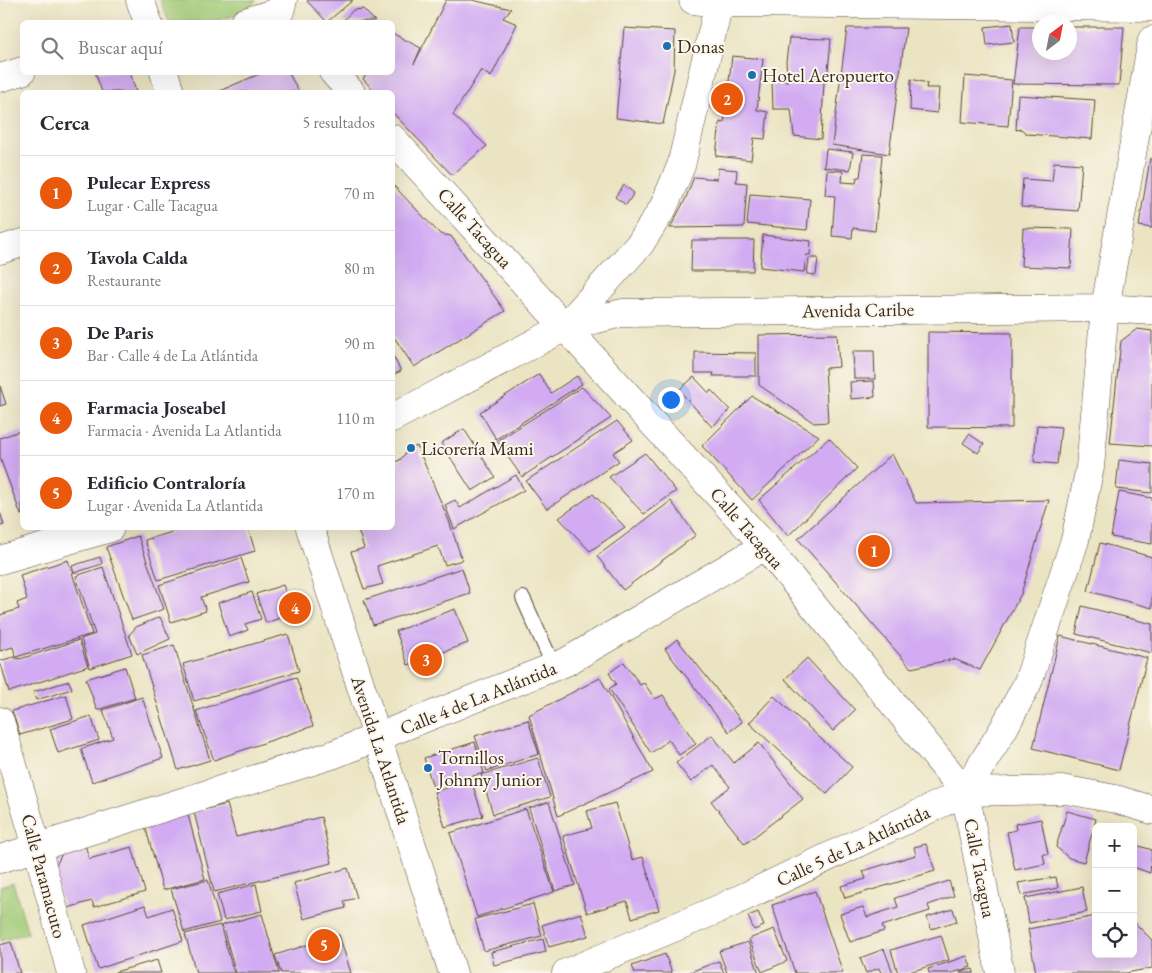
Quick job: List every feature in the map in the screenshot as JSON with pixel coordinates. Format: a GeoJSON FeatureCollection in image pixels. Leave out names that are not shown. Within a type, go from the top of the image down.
{"type":"FeatureCollection","features":[{"type":"Feature","properties":{"kind":"street"},"geometry":{"type":"LineString","coordinates":[[140,0],[147,20]]}},
{"type":"Feature","properties":{"kind":"street"},"geometry":{"type":"LineString","coordinates":[[395,416],[565,327],[640,244],[663,208],[681,166],[706,2],[1152,8]]}},
{"type":"Feature","properties":{"kind":"street"},"geometry":{"type":"LineString","coordinates":[[252,20],[284,11]]}},
{"type":"Feature","properties":{"kind":"street"},"geometry":{"type":"LineString","coordinates":[[965,792],[1004,728],[1028,682],[1074,540],[1090,467],[1105,308],[1152,40]]}},
{"type":"Feature","properties":{"kind":"street"},"geometry":{"type":"LineString","coordinates":[[0,78],[20,72]]}},
{"type":"Feature","properties":{"kind":"street"},"geometry":{"type":"LineString","coordinates":[[165,75],[169,90]]}},
{"type":"Feature","properties":{"kind":"street"},"geometry":{"type":"LineString","coordinates":[[336,75],[349,90]]}},
{"type":"Feature","properties":{"kind":"street","name":"Calle Tacagua"},"geometry":{"type":"LineString","coordinates":[[395,141],[765,546],[965,792],[1000,973]]}},
{"type":"Feature","properties":{"kind":"street"},"geometry":{"type":"LineString","coordinates":[[0,250],[20,244]]}},
{"type":"Feature","properties":{"kind":"street","name":"Avenida Caribe"},"geometry":{"type":"LineString","coordinates":[[565,327],[622,313],[1105,308],[1152,312]]}},
{"type":"Feature","properties":{"kind":"street"},"geometry":{"type":"LineString","coordinates":[[0,560],[103,530]]}},
{"type":"Feature","properties":{"kind":"street","name":"Avenida La Atlantida"},"geometry":{"type":"LineString","coordinates":[[311,530],[453,973]]}},
{"type":"Feature","properties":{"kind":"street","name":"Calle 4 de La Atlántida"},"geometry":{"type":"LineString","coordinates":[[0,859],[377,739],[554,667],[566,662],[765,546]]}},
{"type":"Feature","properties":{"kind":"street","name":"Calle Paramacuto"},"geometry":{"type":"LineString","coordinates":[[0,721],[37,848],[70,973]]}},
{"type":"Feature","properties":{"kind":"street","name":"Calle 5 de La Atlántida"},"geometry":{"type":"LineString","coordinates":[[566,973],[721,908],[965,792],[1067,790],[1116,798],[1152,810]]}},
{"type":"Feature","properties":{"kind":"lane"},"geometry":{"type":"LineString","coordinates":[[523,598],[554,667]]}},
{"type":"Feature","properties":{"kind":"green space"},"geometry":{"type":"Polygon","coordinates":[[[160,0],[256,0],[249,8],[228,18],[216,20],[168,20],[160,0]]]}},
{"type":"Feature","properties":{"kind":"green space"},"geometry":{"type":"Polygon","coordinates":[[[13,883],[28,933],[0,941],[0,887],[13,883]]]}},
{"type":"Feature","properties":{"kind":"building"},"geometry":{"type":"Polygon","coordinates":[[[353,0],[329,20],[325,20],[307,1],[353,0]]]}},
{"type":"Feature","properties":{"kind":"building"},"geometry":{"type":"Polygon","coordinates":[[[446,0],[472,0],[511,9],[503,18],[517,24],[491,77],[481,70],[453,115],[487,146],[452,175],[395,115],[395,90],[373,90],[363,79],[366,75],[395,75],[395,35],[421,48],[414,64],[446,0]]]}},
{"type":"Feature","properties":{"kind":"building"},"geometry":{"type":"Polygon","coordinates":[[[363,9],[374,20],[344,20],[353,10],[363,9]]]}},
{"type":"Feature","properties":{"kind":"building"},"geometry":{"type":"Polygon","coordinates":[[[1012,24],[1014,42],[987,45],[985,27],[1012,24]]]}},
{"type":"Feature","properties":{"kind":"building"},"geometry":{"type":"Polygon","coordinates":[[[1020,27],[1032,27],[1032,60],[1077,60],[1077,27],[1124,27],[1119,85],[1013,84],[1020,27]]]}},
{"type":"Feature","properties":{"kind":"building"},"geometry":{"type":"Polygon","coordinates":[[[624,28],[675,31],[674,70],[663,124],[616,118],[624,28]]]}},
{"type":"Feature","properties":{"kind":"building"},"geometry":{"type":"Polygon","coordinates":[[[847,28],[906,28],[889,154],[832,145],[847,28]]]}},
{"type":"Feature","properties":{"kind":"building"},"geometry":{"type":"Polygon","coordinates":[[[789,38],[831,39],[827,82],[824,82],[821,139],[794,136],[791,109],[773,109],[772,80],[788,81],[786,62],[789,38]]]}},
{"type":"Feature","properties":{"kind":"building"},"geometry":{"type":"Polygon","coordinates":[[[732,56],[763,59],[757,110],[768,112],[765,139],[754,138],[751,160],[716,156],[720,122],[724,123],[732,56]]]}},
{"type":"Feature","properties":{"kind":"building"},"geometry":{"type":"Polygon","coordinates":[[[96,75],[131,75],[135,90],[101,90],[96,75]]]}},
{"type":"Feature","properties":{"kind":"building"},"geometry":{"type":"Polygon","coordinates":[[[257,75],[290,75],[298,90],[222,90],[257,75]]]}},
{"type":"Feature","properties":{"kind":"building"},"geometry":{"type":"Polygon","coordinates":[[[965,76],[1012,80],[1008,126],[962,122],[965,76]]]}},
{"type":"Feature","properties":{"kind":"building"},"geometry":{"type":"Polygon","coordinates":[[[911,79],[927,83],[926,88],[939,88],[937,113],[910,110],[911,79]]]}},
{"type":"Feature","properties":{"kind":"building"},"geometry":{"type":"Polygon","coordinates":[[[1018,95],[1095,100],[1092,139],[1027,134],[1021,129],[1016,130],[1018,95]]]}},
{"type":"Feature","properties":{"kind":"building"},"geometry":{"type":"Polygon","coordinates":[[[826,149],[853,152],[850,170],[824,167],[826,149]]]}},
{"type":"Feature","properties":{"kind":"building"},"geometry":{"type":"Polygon","coordinates":[[[863,154],[882,155],[875,231],[853,228],[852,238],[832,236],[835,196],[825,195],[827,170],[843,171],[842,182],[856,183],[857,177],[860,177],[863,154]]]}},
{"type":"Feature","properties":{"kind":"building"},"geometry":{"type":"Polygon","coordinates":[[[1150,159],[1152,159],[1152,228],[1139,226],[1150,159]]]}},
{"type":"Feature","properties":{"kind":"building"},"geometry":{"type":"Polygon","coordinates":[[[1054,162],[1082,164],[1078,211],[1021,207],[1023,179],[1052,181],[1054,162]]]}},
{"type":"Feature","properties":{"kind":"building"},"geometry":{"type":"Polygon","coordinates":[[[718,168],[737,170],[736,182],[747,183],[744,227],[670,228],[685,200],[694,177],[717,179],[718,168]]]}},
{"type":"Feature","properties":{"kind":"building"},"geometry":{"type":"Polygon","coordinates":[[[624,185],[634,193],[626,205],[615,197],[624,185]]]}},
{"type":"Feature","properties":{"kind":"building"},"geometry":{"type":"Polygon","coordinates":[[[395,187],[440,234],[451,236],[505,311],[414,367],[395,338],[395,187]]]}},
{"type":"Feature","properties":{"kind":"building"},"geometry":{"type":"Polygon","coordinates":[[[750,194],[810,199],[807,230],[747,224],[750,194]]]}},
{"type":"Feature","properties":{"kind":"building"},"geometry":{"type":"Polygon","coordinates":[[[1023,228],[1073,229],[1071,268],[1021,266],[1023,228]]]}},
{"type":"Feature","properties":{"kind":"building"},"geometry":{"type":"Polygon","coordinates":[[[763,235],[811,241],[810,255],[806,255],[804,272],[760,267],[763,235]]]}},
{"type":"Feature","properties":{"kind":"building"},"geometry":{"type":"Polygon","coordinates":[[[692,240],[754,240],[753,271],[691,271],[692,240]]]}},
{"type":"Feature","properties":{"kind":"building"},"geometry":{"type":"Polygon","coordinates":[[[809,258],[818,258],[816,275],[807,274],[809,258]]]}},
{"type":"Feature","properties":{"kind":"building"},"geometry":{"type":"Polygon","coordinates":[[[1137,329],[1152,331],[1152,446],[1110,443],[1121,341],[1137,329]]]}},
{"type":"Feature","properties":{"kind":"building"},"geometry":{"type":"Polygon","coordinates":[[[928,332],[1012,333],[1012,428],[928,427],[928,332]]]}},
{"type":"Feature","properties":{"kind":"building"},"geometry":{"type":"Polygon","coordinates":[[[837,334],[839,367],[825,368],[828,422],[814,423],[759,385],[759,335],[837,334]]]}},
{"type":"Feature","properties":{"kind":"building"},"geometry":{"type":"Polygon","coordinates":[[[853,351],[874,351],[875,379],[854,379],[853,351]]]}},
{"type":"Feature","properties":{"kind":"building"},"geometry":{"type":"Polygon","coordinates":[[[695,352],[756,353],[756,376],[713,376],[714,373],[695,373],[695,352]]]}},
{"type":"Feature","properties":{"kind":"building"},"geometry":{"type":"Polygon","coordinates":[[[395,360],[401,371],[395,374],[395,360]]]}},
{"type":"Feature","properties":{"kind":"building"},"geometry":{"type":"Polygon","coordinates":[[[539,374],[551,393],[577,376],[582,384],[496,439],[480,412],[539,374]]]}},
{"type":"Feature","properties":{"kind":"building"},"geometry":{"type":"Polygon","coordinates":[[[694,377],[709,393],[711,390],[730,410],[712,427],[679,390],[694,377]]]}},
{"type":"Feature","properties":{"kind":"building"},"geometry":{"type":"Polygon","coordinates":[[[874,381],[875,397],[851,399],[850,382],[874,381]]]}},
{"type":"Feature","properties":{"kind":"building"},"geometry":{"type":"Polygon","coordinates":[[[0,386],[6,404],[0,406],[0,386]]]}},
{"type":"Feature","properties":{"kind":"building"},"geometry":{"type":"Polygon","coordinates":[[[582,387],[611,418],[522,477],[497,441],[582,387]]]}},
{"type":"Feature","properties":{"kind":"building"},"geometry":{"type":"Polygon","coordinates":[[[752,396],[819,436],[752,500],[702,446],[752,396]]]}},
{"type":"Feature","properties":{"kind":"building"},"geometry":{"type":"Polygon","coordinates":[[[617,421],[633,440],[613,453],[619,461],[547,509],[526,481],[617,421]]]}},
{"type":"Feature","properties":{"kind":"building"},"geometry":{"type":"Polygon","coordinates":[[[1037,425],[1061,427],[1057,464],[1034,462],[1037,425]]]}},
{"type":"Feature","properties":{"kind":"building"},"geometry":{"type":"Polygon","coordinates":[[[464,429],[495,477],[472,491],[441,443],[464,429]]]}},
{"type":"Feature","properties":{"kind":"building"},"geometry":{"type":"Polygon","coordinates":[[[20,431],[20,512],[0,458],[0,438],[20,431]]]}},
{"type":"Feature","properties":{"kind":"building"},"geometry":{"type":"Polygon","coordinates":[[[969,434],[984,444],[978,453],[963,443],[969,434]]]}},
{"type":"Feature","properties":{"kind":"building"},"geometry":{"type":"Polygon","coordinates":[[[829,438],[857,468],[788,536],[759,500],[829,438]]]}},
{"type":"Feature","properties":{"kind":"building"},"geometry":{"type":"Polygon","coordinates":[[[417,446],[449,521],[462,560],[445,565],[438,546],[377,566],[383,584],[364,589],[351,552],[364,548],[358,530],[395,530],[395,462],[400,460],[409,449],[417,446]]]}},
{"type":"Feature","properties":{"kind":"building"},"geometry":{"type":"Polygon","coordinates":[[[645,453],[676,491],[644,514],[609,477],[645,453]]]}},
{"type":"Feature","properties":{"kind":"building"},"geometry":{"type":"Polygon","coordinates":[[[892,454],[916,503],[1049,500],[1021,594],[980,670],[954,659],[911,668],[798,539],[892,454]]]}},
{"type":"Feature","properties":{"kind":"building"},"geometry":{"type":"Polygon","coordinates":[[[1119,460],[1152,464],[1152,493],[1116,489],[1119,460]]]}},
{"type":"Feature","properties":{"kind":"building"},"geometry":{"type":"Polygon","coordinates":[[[516,475],[524,490],[454,529],[445,505],[455,500],[460,508],[516,475]]]}},
{"type":"Feature","properties":{"kind":"building"},"geometry":{"type":"Polygon","coordinates":[[[1119,492],[1152,498],[1152,544],[1111,537],[1119,492]]]}},
{"type":"Feature","properties":{"kind":"building"},"geometry":{"type":"Polygon","coordinates":[[[593,494],[625,527],[590,551],[559,518],[593,494]]]}},
{"type":"Feature","properties":{"kind":"building"},"geometry":{"type":"Polygon","coordinates":[[[671,501],[696,535],[623,590],[597,556],[671,501]]]}},
{"type":"Feature","properties":{"kind":"building"},"geometry":{"type":"Polygon","coordinates":[[[0,512],[4,525],[0,526],[0,512]]]}},
{"type":"Feature","properties":{"kind":"building"},"geometry":{"type":"Polygon","coordinates":[[[179,530],[249,530],[255,551],[158,580],[145,540],[179,530]]]}},
{"type":"Feature","properties":{"kind":"building"},"geometry":{"type":"Polygon","coordinates":[[[138,536],[164,609],[132,620],[106,547],[138,536]]]}},
{"type":"Feature","properties":{"kind":"building"},"geometry":{"type":"Polygon","coordinates":[[[1100,543],[1152,557],[1152,608],[1088,591],[1100,543]]]}},
{"type":"Feature","properties":{"kind":"building"},"geometry":{"type":"Polygon","coordinates":[[[100,557],[102,564],[74,573],[72,566],[100,557]]]}},
{"type":"Feature","properties":{"kind":"building"},"geometry":{"type":"Polygon","coordinates":[[[241,558],[249,582],[201,597],[206,611],[171,622],[159,585],[241,558]]]}},
{"type":"Feature","properties":{"kind":"building"},"geometry":{"type":"Polygon","coordinates":[[[68,560],[92,634],[16,657],[13,647],[0,651],[0,615],[19,609],[17,603],[27,599],[20,575],[68,560]]]}},
{"type":"Feature","properties":{"kind":"building"},"geometry":{"type":"Polygon","coordinates":[[[103,567],[132,654],[90,668],[81,639],[95,634],[76,576],[103,567]]]}},
{"type":"Feature","properties":{"kind":"building"},"geometry":{"type":"Polygon","coordinates":[[[462,568],[470,593],[373,625],[364,600],[462,568]]]}},
{"type":"Feature","properties":{"kind":"building"},"geometry":{"type":"Polygon","coordinates":[[[283,585],[293,613],[266,623],[256,594],[283,585]]]}},
{"type":"Feature","properties":{"kind":"building"},"geometry":{"type":"Polygon","coordinates":[[[252,592],[261,619],[245,624],[248,630],[229,637],[218,603],[252,592]]]}},
{"type":"Feature","properties":{"kind":"building"},"geometry":{"type":"Polygon","coordinates":[[[1082,606],[1152,624],[1152,653],[1076,634],[1082,606]]]}},
{"type":"Feature","properties":{"kind":"building"},"geometry":{"type":"Polygon","coordinates":[[[455,609],[468,643],[408,665],[396,631],[455,609]]]}},
{"type":"Feature","properties":{"kind":"building"},"geometry":{"type":"Polygon","coordinates":[[[160,617],[170,639],[137,654],[129,635],[136,627],[160,617]]]}},
{"type":"Feature","properties":{"kind":"building"},"geometry":{"type":"Polygon","coordinates":[[[288,634],[299,671],[194,701],[183,664],[288,634]]]}},
{"type":"Feature","properties":{"kind":"building"},"geometry":{"type":"Polygon","coordinates":[[[1060,636],[1147,658],[1119,770],[1033,748],[1060,636]]]}},
{"type":"Feature","properties":{"kind":"building"},"geometry":{"type":"Polygon","coordinates":[[[677,639],[742,722],[729,732],[665,649],[677,639]]]}},
{"type":"Feature","properties":{"kind":"building"},"geometry":{"type":"Polygon","coordinates":[[[79,640],[88,666],[9,692],[0,661],[13,657],[20,659],[79,640]]]}},
{"type":"Feature","properties":{"kind":"building"},"geometry":{"type":"Polygon","coordinates":[[[174,645],[210,760],[178,770],[142,655],[174,645]]]}},
{"type":"Feature","properties":{"kind":"building"},"geometry":{"type":"Polygon","coordinates":[[[807,658],[855,710],[833,731],[785,679],[807,658]]]}},
{"type":"Feature","properties":{"kind":"building"},"geometry":{"type":"Polygon","coordinates":[[[624,662],[640,685],[644,683],[655,699],[663,695],[696,744],[679,755],[669,740],[651,753],[609,689],[616,684],[609,673],[624,662]]]}},
{"type":"Feature","properties":{"kind":"building"},"geometry":{"type":"Polygon","coordinates":[[[125,667],[135,698],[97,710],[86,679],[125,667]]]}},
{"type":"Feature","properties":{"kind":"building"},"geometry":{"type":"Polygon","coordinates":[[[296,677],[313,726],[214,760],[196,711],[296,677]]]}},
{"type":"Feature","properties":{"kind":"building"},"geometry":{"type":"Polygon","coordinates":[[[600,678],[653,772],[558,816],[529,715],[600,678]]]}},
{"type":"Feature","properties":{"kind":"building"},"geometry":{"type":"Polygon","coordinates":[[[69,681],[72,689],[36,700],[33,692],[69,681]]]}},
{"type":"Feature","properties":{"kind":"building"},"geometry":{"type":"Polygon","coordinates":[[[66,695],[73,719],[20,735],[12,711],[66,695]]]}},
{"type":"Feature","properties":{"kind":"building"},"geometry":{"type":"Polygon","coordinates":[[[774,696],[852,767],[827,794],[749,723],[774,696]]]}},
{"type":"Feature","properties":{"kind":"building"},"geometry":{"type":"Polygon","coordinates":[[[142,697],[163,758],[92,782],[81,749],[113,738],[103,710],[142,697]]]}},
{"type":"Feature","properties":{"kind":"building"},"geometry":{"type":"Polygon","coordinates":[[[91,716],[99,740],[58,753],[50,729],[91,716]]]}},
{"type":"Feature","properties":{"kind":"building"},"geometry":{"type":"Polygon","coordinates":[[[528,720],[539,754],[487,771],[475,736],[528,720]]]}},
{"type":"Feature","properties":{"kind":"building"},"geometry":{"type":"Polygon","coordinates":[[[712,735],[734,763],[759,743],[803,799],[745,844],[711,801],[730,787],[713,765],[691,782],[676,763],[712,735]]]}},
{"type":"Feature","properties":{"kind":"building"},"geometry":{"type":"Polygon","coordinates":[[[475,742],[484,773],[433,787],[424,758],[475,742]]]}},
{"type":"Feature","properties":{"kind":"building"},"geometry":{"type":"Polygon","coordinates":[[[538,758],[550,797],[493,814],[481,775],[538,758]]]}},
{"type":"Feature","properties":{"kind":"building"},"geometry":{"type":"Polygon","coordinates":[[[471,780],[483,816],[445,827],[434,792],[471,780]]]}},
{"type":"Feature","properties":{"kind":"building"},"geometry":{"type":"Polygon","coordinates":[[[549,802],[575,885],[555,891],[529,808],[549,802]]]}},
{"type":"Feature","properties":{"kind":"building"},"geometry":{"type":"Polygon","coordinates":[[[615,803],[632,860],[643,857],[659,910],[632,918],[627,901],[587,913],[563,836],[592,828],[587,811],[615,803]]]}},
{"type":"Feature","properties":{"kind":"building"},"geometry":{"type":"Polygon","coordinates":[[[227,804],[236,837],[321,817],[332,863],[214,892],[194,812],[227,804]]]}},
{"type":"Feature","properties":{"kind":"building"},"geometry":{"type":"Polygon","coordinates":[[[526,809],[554,892],[477,917],[450,833],[526,809]]]}},
{"type":"Feature","properties":{"kind":"building"},"geometry":{"type":"Polygon","coordinates":[[[187,811],[205,879],[163,890],[144,822],[187,811]]]}},
{"type":"Feature","properties":{"kind":"building"},"geometry":{"type":"Polygon","coordinates":[[[1067,811],[1096,819],[1095,823],[1092,823],[1092,833],[1084,862],[1069,858],[1056,847],[1067,811]]]}},
{"type":"Feature","properties":{"kind":"building"},"geometry":{"type":"Polygon","coordinates":[[[1041,819],[1048,854],[1043,854],[1045,864],[1015,870],[1007,832],[1016,830],[1015,824],[1041,819]]]}},
{"type":"Feature","properties":{"kind":"building"},"geometry":{"type":"Polygon","coordinates":[[[85,844],[89,859],[132,847],[145,892],[94,907],[92,901],[64,909],[53,871],[64,850],[85,844]]]}},
{"type":"Feature","properties":{"kind":"building"},"geometry":{"type":"Polygon","coordinates":[[[926,844],[935,871],[845,898],[841,886],[866,879],[863,871],[916,855],[914,847],[926,844]]]}},
{"type":"Feature","properties":{"kind":"building"},"geometry":{"type":"Polygon","coordinates":[[[1137,845],[1152,850],[1150,873],[1137,868],[1137,845]]]}},
{"type":"Feature","properties":{"kind":"building"},"geometry":{"type":"Polygon","coordinates":[[[348,868],[357,898],[344,901],[346,908],[304,919],[294,883],[348,868]]]}},
{"type":"Feature","properties":{"kind":"building"},"geometry":{"type":"Polygon","coordinates":[[[1056,877],[1058,888],[1021,895],[1018,883],[1056,877]]]}},
{"type":"Feature","properties":{"kind":"building"},"geometry":{"type":"Polygon","coordinates":[[[208,880],[220,922],[184,932],[171,889],[208,880]]]}},
{"type":"Feature","properties":{"kind":"building"},"geometry":{"type":"Polygon","coordinates":[[[949,881],[954,896],[928,905],[930,911],[882,926],[884,931],[850,942],[840,914],[863,907],[867,917],[898,907],[895,898],[949,881]]]}},
{"type":"Feature","properties":{"kind":"building"},"geometry":{"type":"Polygon","coordinates":[[[256,884],[262,911],[224,920],[217,894],[256,884]]]}},
{"type":"Feature","properties":{"kind":"building"},"geometry":{"type":"Polygon","coordinates":[[[1082,887],[1087,912],[1029,923],[1025,898],[1082,887]]]}},
{"type":"Feature","properties":{"kind":"building"},"geometry":{"type":"Polygon","coordinates":[[[815,891],[843,973],[795,973],[772,905],[815,891]]]}},
{"type":"Feature","properties":{"kind":"building"},"geometry":{"type":"Polygon","coordinates":[[[533,904],[542,936],[484,951],[475,919],[533,904]]]}},
{"type":"Feature","properties":{"kind":"building"},"geometry":{"type":"Polygon","coordinates":[[[145,905],[149,916],[172,908],[183,941],[98,969],[84,925],[145,905]]]}},
{"type":"Feature","properties":{"kind":"building"},"geometry":{"type":"Polygon","coordinates":[[[953,909],[957,921],[931,929],[927,917],[953,909]]]}},
{"type":"Feature","properties":{"kind":"building"},"geometry":{"type":"Polygon","coordinates":[[[758,912],[764,926],[754,930],[748,916],[758,912]]]}},
{"type":"Feature","properties":{"kind":"building"},"geometry":{"type":"Polygon","coordinates":[[[581,913],[588,936],[549,947],[542,925],[581,913]]]}},
{"type":"Feature","properties":{"kind":"building"},"geometry":{"type":"Polygon","coordinates":[[[262,914],[279,973],[236,973],[222,925],[262,914]]]}},
{"type":"Feature","properties":{"kind":"building"},"geometry":{"type":"Polygon","coordinates":[[[1092,917],[1092,958],[1137,958],[1137,925],[1152,940],[1152,968],[1126,973],[1036,973],[1028,929],[1092,917]]]}},
{"type":"Feature","properties":{"kind":"building"},"geometry":{"type":"Polygon","coordinates":[[[220,925],[234,973],[196,973],[185,934],[220,925]]]}},
{"type":"Feature","properties":{"kind":"building"},"geometry":{"type":"Polygon","coordinates":[[[774,929],[787,961],[762,972],[749,939],[774,929]]]}},
{"type":"Feature","properties":{"kind":"building"},"geometry":{"type":"Polygon","coordinates":[[[339,935],[351,973],[281,973],[275,955],[339,935]]]}},
{"type":"Feature","properties":{"kind":"building"},"geometry":{"type":"Polygon","coordinates":[[[941,935],[949,960],[906,973],[898,973],[891,950],[941,935]]]}},
{"type":"Feature","properties":{"kind":"building"},"geometry":{"type":"Polygon","coordinates":[[[543,939],[546,952],[494,965],[491,952],[543,939]]]}},
{"type":"Feature","properties":{"kind":"building"},"geometry":{"type":"Polygon","coordinates":[[[11,942],[20,973],[0,973],[0,945],[11,942]]]}},
{"type":"Feature","properties":{"kind":"building"},"geometry":{"type":"Polygon","coordinates":[[[748,942],[759,973],[727,973],[719,951],[748,942]]]}},
{"type":"Feature","properties":{"kind":"building"},"geometry":{"type":"Polygon","coordinates":[[[884,949],[893,973],[881,973],[879,968],[866,973],[860,958],[884,949]]]}},
{"type":"Feature","properties":{"kind":"building"},"geometry":{"type":"Polygon","coordinates":[[[665,954],[672,973],[635,973],[632,966],[665,954]]]}},
{"type":"Feature","properties":{"kind":"building"},"geometry":{"type":"Polygon","coordinates":[[[967,956],[971,967],[952,973],[929,973],[928,969],[967,956]]]}},
{"type":"Feature","properties":{"kind":"building"},"geometry":{"type":"Polygon","coordinates":[[[157,960],[161,973],[115,973],[115,972],[157,960]]]}},
{"type":"Feature","properties":{"kind":"building"},"geometry":{"type":"Polygon","coordinates":[[[719,961],[724,973],[687,973],[719,961]]]}},
{"type":"Feature","properties":{"kind":"building"},"geometry":{"type":"Polygon","coordinates":[[[973,969],[974,973],[960,973],[960,972],[973,969]]]}},
{"type":"Feature","properties":{"kind":"place","name":"Donas"},"geometry":{"type":"Point","coordinates":[667,46]}},
{"type":"Feature","properties":{"kind":"place","name":"Hotel Aeropuerto"},"geometry":{"type":"Point","coordinates":[752,75]}},
{"type":"Feature","properties":{"kind":"place","name":"Tavola Calda"},"geometry":{"type":"Point","coordinates":[727,99]}},
{"type":"Feature","properties":{"kind":"place","name":"Licorería Mami"},"geometry":{"type":"Point","coordinates":[411,448]}},
{"type":"Feature","properties":{"kind":"place","name":"Pulecar Express"},"geometry":{"type":"Point","coordinates":[874,551]}},
{"type":"Feature","properties":{"kind":"place","name":"Farmacia Joseabel"},"geometry":{"type":"Point","coordinates":[295,608]}},
{"type":"Feature","properties":{"kind":"place","name":"De Paris"},"geometry":{"type":"Point","coordinates":[426,660]}},
{"type":"Feature","properties":{"kind":"place","name":"Tornillos Johnny Junior"},"geometry":{"type":"Point","coordinates":[428,768]}},
{"type":"Feature","properties":{"kind":"place","name":"Edificio Contraloría"},"geometry":{"type":"Point","coordinates":[324,945]}}]}
